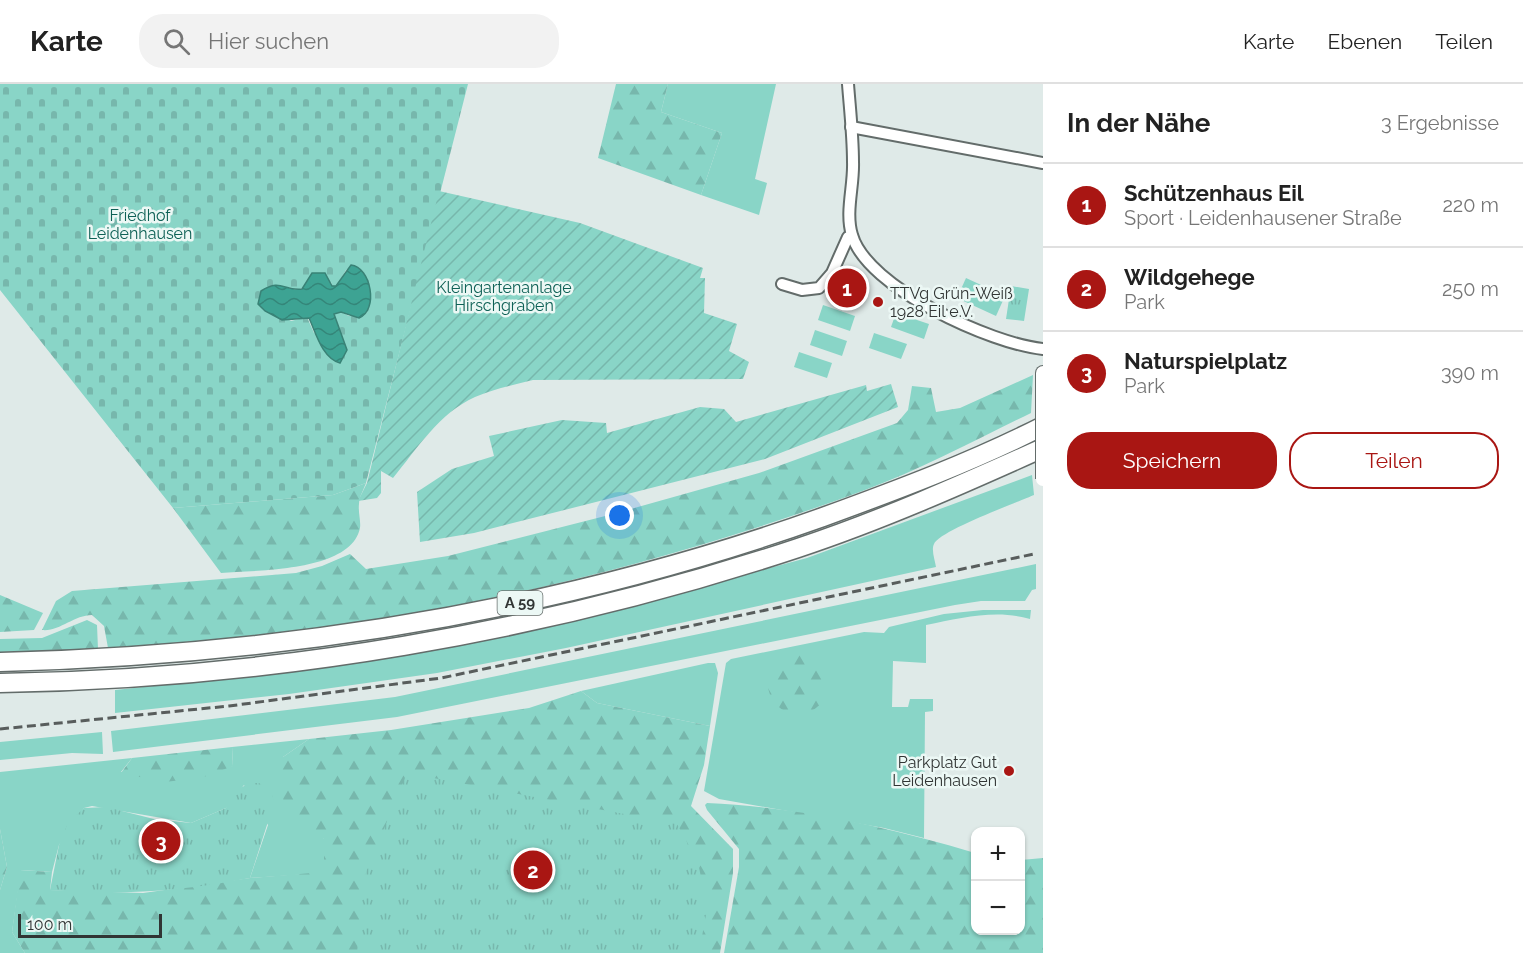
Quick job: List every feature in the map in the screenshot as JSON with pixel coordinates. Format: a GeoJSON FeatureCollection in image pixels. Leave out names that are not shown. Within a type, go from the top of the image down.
{"type":"FeatureCollection","features":[{"type":"Feature","properties":{"kind":"highway","name":"A 59"},"geometry":{"type":"LineString","coordinates":[[0,662],[142,657],[255,646],[377,631],[488,611],[739,547],[886,495],[1043,426]]}},
{"type":"Feature","properties":{"kind":"highway","name":"A 59"},"geometry":{"type":"LineString","coordinates":[[0,682],[145,676],[265,664],[379,650],[492,630],[620,600],[797,548],[893,514],[1043,448]]}},
{"type":"Feature","properties":{"kind":"highway","name":"A 59"},"geometry":{"type":"LineString","coordinates":[[1000,467],[1043,454]]}},
{"type":"Feature","properties":{"kind":"street"},"geometry":{"type":"LineString","coordinates":[[848,84],[854,163],[850,219],[852,236],[868,262],[902,293],[1001,339],[1022,347],[1043,349]]}},
{"type":"Feature","properties":{"kind":"street"},"geometry":{"type":"LineString","coordinates":[[851,127],[1043,163]]}},
{"type":"Feature","properties":{"kind":"street"},"geometry":{"type":"LineString","coordinates":[[782,284],[802,290],[819,288],[832,273],[848,237],[852,236]]}},
{"type":"Feature","properties":{"kind":"street"},"geometry":{"type":"LineString","coordinates":[[1043,373],[1043,480]]}},
{"type":"Feature","properties":{"kind":"green space","name":"Friedhof Leidenhausen"},"geometry":{"type":"Polygon","coordinates":[[[0,84],[468,84],[366,483],[333,495],[173,508],[0,290],[0,84]],[[356,266],[346,270],[336,287],[332,286],[331,282],[299,289],[273,285],[261,291],[259,304],[291,321],[307,317],[314,333],[345,345],[334,314],[341,312],[349,316],[366,313],[369,301],[368,288],[356,266]]]}},
{"type":"Feature","properties":{"kind":"green space"},"geometry":{"type":"Polygon","coordinates":[[[616,84],[668,84],[661,112],[722,133],[701,195],[598,158],[616,84]]]}},
{"type":"Feature","properties":{"kind":"green space"},"geometry":{"type":"Polygon","coordinates":[[[668,84],[776,84],[755,179],[767,183],[759,215],[701,195],[722,133],[661,112],[668,84]]]}},
{"type":"Feature","properties":{"kind":"green space","name":"Kleingartenanlage Hirschgraben"},"geometry":{"type":"Polygon","coordinates":[[[439,191],[580,223],[703,268],[700,278],[705,278],[704,313],[737,324],[729,351],[749,362],[743,379],[533,380],[489,392],[475,397],[450,412],[393,478],[381,471],[381,493],[377,498],[358,501],[367,483],[439,191]]]}},
{"type":"Feature","properties":{"kind":"green space"},"geometry":{"type":"Polygon","coordinates":[[[966,278],[1005,296],[996,316],[957,298],[966,278]]]}},
{"type":"Feature","properties":{"kind":"green space"},"geometry":{"type":"Polygon","coordinates":[[[1011,286],[1029,289],[1024,321],[1006,319],[1011,286]]]}},
{"type":"Feature","properties":{"kind":"green space"},"geometry":{"type":"Polygon","coordinates":[[[823,305],[855,316],[850,331],[818,320],[823,305]]]}},
{"type":"Feature","properties":{"kind":"green space"},"geometry":{"type":"Polygon","coordinates":[[[896,313],[929,324],[924,339],[891,327],[896,313]]]}},
{"type":"Feature","properties":{"kind":"green space"},"geometry":{"type":"Polygon","coordinates":[[[815,330],[847,341],[842,356],[810,345],[815,330]]]}},
{"type":"Feature","properties":{"kind":"green space"},"geometry":{"type":"Polygon","coordinates":[[[874,333],[907,344],[901,359],[869,348],[874,333]]]}},
{"type":"Feature","properties":{"kind":"green space"},"geometry":{"type":"Polygon","coordinates":[[[799,352],[832,363],[827,378],[794,367],[799,352]]]}},
{"type":"Feature","properties":{"kind":"green space"},"geometry":{"type":"Polygon","coordinates":[[[1033,375],[1031,413],[928,463],[886,482],[750,530],[633,564],[514,593],[324,627],[108,648],[104,626],[92,615],[42,630],[56,601],[72,591],[296,573],[322,566],[350,554],[366,569],[448,556],[613,514],[759,473],[897,423],[908,410],[912,386],[931,388],[936,412],[960,408],[1033,375]]]}},
{"type":"Feature","properties":{"kind":"green space"},"geometry":{"type":"Polygon","coordinates":[[[891,384],[898,407],[765,459],[474,533],[420,542],[417,492],[452,469],[494,456],[489,436],[562,420],[606,423],[607,433],[700,407],[724,409],[736,422],[866,385],[867,391],[891,384]]]}},
{"type":"Feature","properties":{"kind":"green space"},"geometry":{"type":"Polygon","coordinates":[[[1032,475],[1034,495],[939,538],[933,546],[936,567],[566,648],[437,673],[289,694],[115,713],[115,690],[286,672],[401,655],[563,623],[807,558],[1032,475]]]}},
{"type":"Feature","properties":{"kind":"green space"},"geometry":{"type":"Polygon","coordinates":[[[366,483],[359,501],[360,528],[353,542],[340,553],[322,561],[278,569],[221,573],[173,508],[333,495],[366,483]]]}},
{"type":"Feature","properties":{"kind":"green space"},"geometry":{"type":"Polygon","coordinates":[[[1036,564],[1036,589],[1032,590],[1025,601],[981,601],[955,605],[397,717],[113,752],[111,731],[395,697],[1036,564]]]}},
{"type":"Feature","properties":{"kind":"green space"},"geometry":{"type":"Polygon","coordinates":[[[0,595],[43,613],[34,630],[0,632],[0,595]]]}},
{"type":"Feature","properties":{"kind":"green space"},"geometry":{"type":"Polygon","coordinates":[[[983,610],[1031,610],[1030,619],[991,615],[965,617],[926,625],[926,663],[893,661],[892,707],[908,707],[910,699],[933,699],[933,711],[925,712],[924,838],[884,828],[719,799],[704,791],[726,663],[731,659],[864,632],[884,633],[889,627],[944,614],[983,610]]]}},
{"type":"Feature","properties":{"kind":"green space"},"geometry":{"type":"Polygon","coordinates":[[[87,620],[97,625],[98,649],[0,652],[0,639],[42,638],[87,620]]]}},
{"type":"Feature","properties":{"kind":"green space"},"geometry":{"type":"Polygon","coordinates":[[[798,654],[815,659],[823,667],[828,684],[823,701],[815,709],[798,714],[781,709],[773,701],[768,684],[773,667],[781,659],[798,654]]]}},
{"type":"Feature","properties":{"kind":"green space"},"geometry":{"type":"Polygon","coordinates":[[[715,663],[718,673],[710,726],[597,703],[581,691],[715,663]]]}},
{"type":"Feature","properties":{"kind":"green space"},"geometry":{"type":"Polygon","coordinates":[[[581,691],[597,703],[710,726],[704,765],[691,806],[733,849],[733,873],[720,953],[25,953],[12,932],[20,870],[52,872],[50,890],[143,893],[250,878],[324,872],[324,839],[284,809],[280,763],[283,757],[309,739],[391,730],[529,708],[581,691]]]}},
{"type":"Feature","properties":{"kind":"green space"},"geometry":{"type":"Polygon","coordinates":[[[102,732],[103,754],[72,753],[0,760],[0,742],[102,732]]]}},
{"type":"Feature","properties":{"kind":"green space"},"geometry":{"type":"Polygon","coordinates":[[[309,739],[283,757],[324,839],[324,873],[250,878],[268,825],[244,785],[226,808],[191,823],[92,806],[84,808],[59,845],[52,872],[21,870],[12,932],[25,953],[0,953],[0,890],[7,867],[0,829],[0,772],[132,758],[121,772],[233,766],[232,747],[309,739]]]}},
{"type":"Feature","properties":{"kind":"green space"},"geometry":{"type":"Polygon","coordinates":[[[232,747],[233,766],[201,778],[164,782],[121,773],[132,758],[232,747]]]}},
{"type":"Feature","properties":{"kind":"green space"},"geometry":{"type":"Polygon","coordinates":[[[407,773],[677,824],[698,862],[707,909],[699,953],[357,953],[364,877],[407,773]]]}},
{"type":"Feature","properties":{"kind":"green space"},"geometry":{"type":"Polygon","coordinates":[[[259,783],[271,791],[274,803],[250,878],[150,891],[50,890],[59,845],[68,823],[84,808],[106,807],[154,819],[191,823],[226,808],[230,798],[242,787],[259,783]]]}},
{"type":"Feature","properties":{"kind":"green space"},"geometry":{"type":"Polygon","coordinates":[[[707,803],[741,805],[809,814],[876,827],[971,852],[971,935],[1025,935],[1025,860],[1043,858],[1043,953],[724,953],[739,867],[739,849],[705,805],[707,803]]]}},
{"type":"Feature","properties":{"kind":"green space"},"geometry":{"type":"Polygon","coordinates":[[[0,829],[7,867],[0,890],[0,829]]]}},
{"type":"Feature","properties":{"kind":"water"},"geometry":{"type":"Polygon","coordinates":[[[351,265],[364,273],[371,298],[365,314],[359,318],[341,312],[334,314],[347,350],[340,363],[324,351],[309,318],[282,320],[265,311],[258,304],[261,291],[273,285],[302,289],[312,273],[325,273],[332,286],[336,286],[351,265]]]}},
{"type":"Feature","properties":{"kind":"railway"},"geometry":{"type":"LineString","coordinates":[[0,729],[229,706],[441,678],[1034,554]]}},
{"type":"Feature","properties":{"kind":"place","name":"Schützenhaus Eil"},"geometry":{"type":"Point","coordinates":[847,288]}},
{"type":"Feature","properties":{"kind":"place","name":"TTVg Grün-Weiß 1928 Eil e.V."},"geometry":{"type":"Point","coordinates":[878,302]}},
{"type":"Feature","properties":{"kind":"place","name":"Parkplatz Gut Leidenhausen"},"geometry":{"type":"Point","coordinates":[1009,771]}},
{"type":"Feature","properties":{"kind":"place","name":"Naturspielplatz"},"geometry":{"type":"Point","coordinates":[161,841]}},
{"type":"Feature","properties":{"kind":"place","name":"Wildgehege"},"geometry":{"type":"Point","coordinates":[533,870]}}]}
